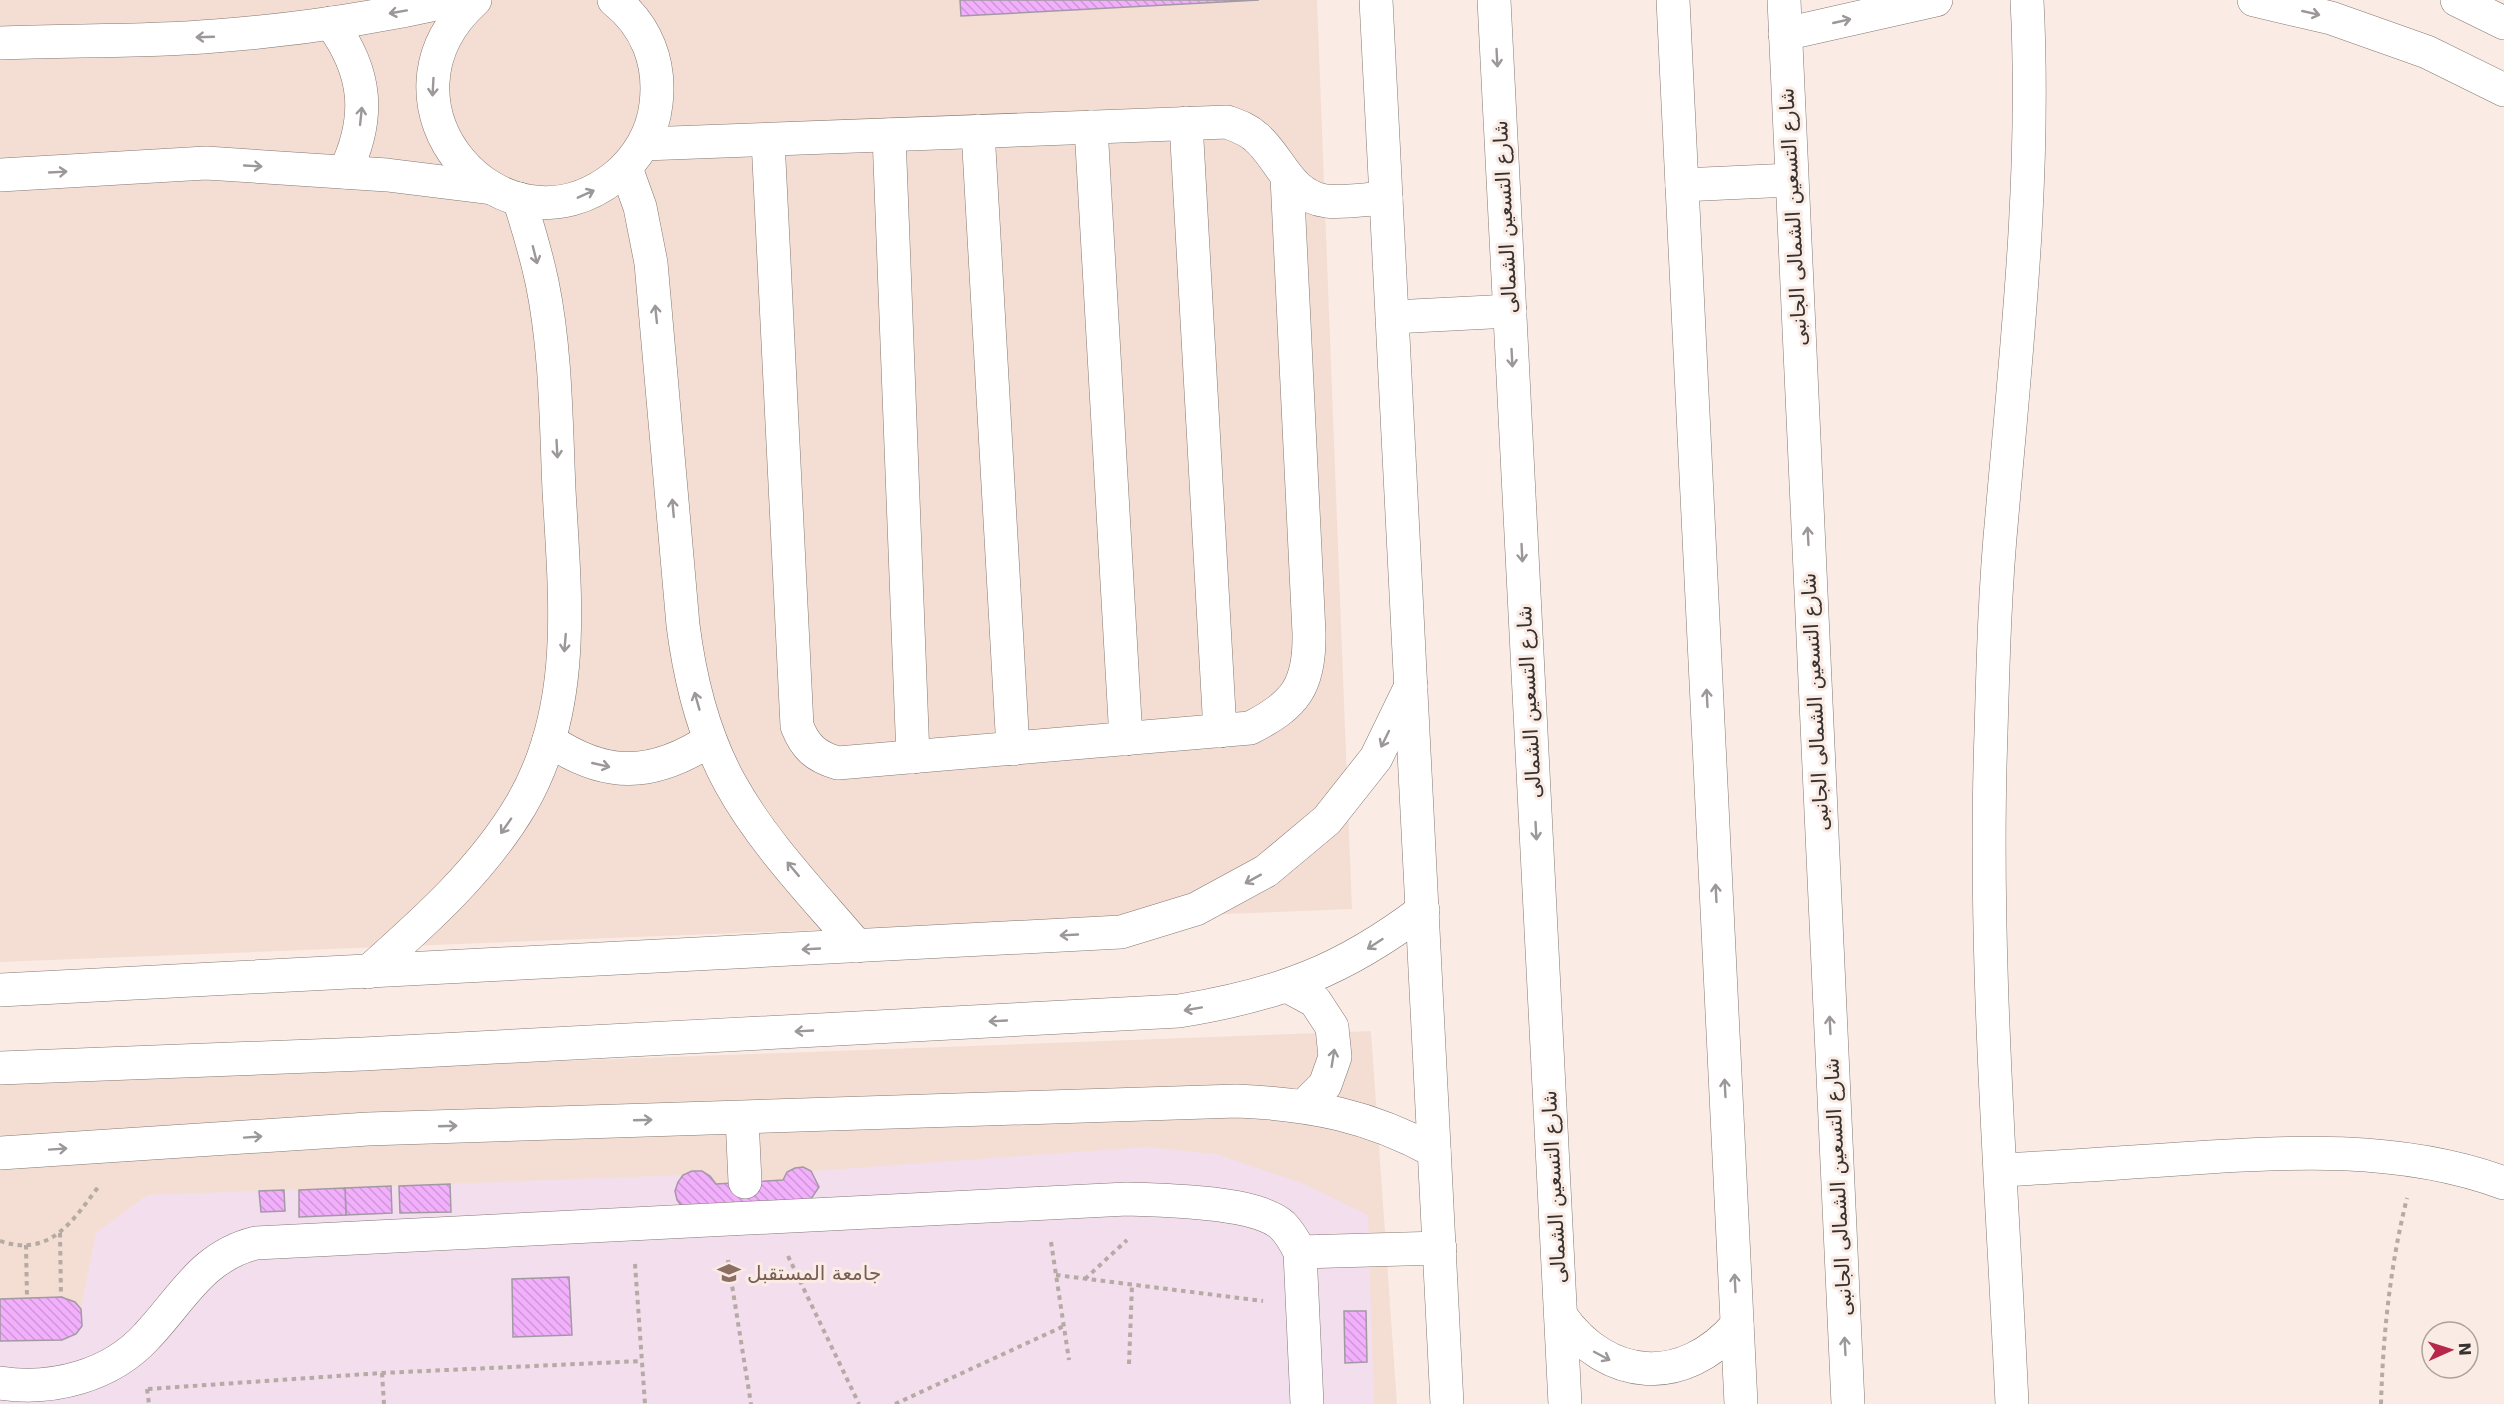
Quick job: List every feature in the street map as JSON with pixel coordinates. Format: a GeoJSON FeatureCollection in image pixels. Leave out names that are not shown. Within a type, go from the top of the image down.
{"type":"FeatureCollection","features":[{"type":"Feature","properties":{"kind":"street"},"geometry":{"type":"LineString","coordinates":[[5,40],[213,36],[331,23],[455,0]]}},
{"type":"Feature","properties":{"kind":"street"},"geometry":{"type":"LineString","coordinates":[[368,972],[422,924],[482,860],[521,804],[549,740],[561,688],[566,632],[553,370],[542,284],[506,194],[468,172],[450,149],[437,123],[432,94],[435,65],[444,37],[461,13],[475,0]]}},
{"type":"Feature","properties":{"kind":"street"},"geometry":{"type":"LineString","coordinates":[[1376,0],[1447,1404]]}},
{"type":"Feature","properties":{"kind":"street","name":"شارع التسعين الشمالى"},"geometry":{"type":"LineString","coordinates":[[1494,0],[1565,1404]]}},
{"type":"Feature","properties":{"kind":"street"},"geometry":{"type":"LineString","coordinates":[[1673,0],[1741,1404]]}},
{"type":"Feature","properties":{"kind":"street","name":"شارع التسعين الشمالى الجانبى"},"geometry":{"type":"LineString","coordinates":[[1784,0],[1848,1404]]}},
{"type":"Feature","properties":{"kind":"street"},"geometry":{"type":"LineString","coordinates":[[1785,34],[1936,0]]}},
{"type":"Feature","properties":{"kind":"street"},"geometry":{"type":"LineString","coordinates":[[2012,1404],[1991,954],[1991,736],[2001,519],[2022,303],[2028,160],[2027,0]]}},
{"type":"Feature","properties":{"kind":"street"},"geometry":{"type":"LineString","coordinates":[[2254,0],[2331,18],[2427,52],[2504,90]]}},
{"type":"Feature","properties":{"kind":"street"},"geometry":{"type":"LineString","coordinates":[[2457,0],[2504,23]]}},
{"type":"Feature","properties":{"kind":"street"},"geometry":{"type":"LineString","coordinates":[[0,175],[206,163],[345,172],[548,202],[576,198],[603,186],[635,156],[655,117],[658,88],[655,59],[644,32],[622,3]]}},
{"type":"Feature","properties":{"kind":"street"},"geometry":{"type":"LineString","coordinates":[[331,23],[354,62],[363,107],[355,151],[345,172]]}},
{"type":"Feature","properties":{"kind":"street"},"geometry":{"type":"LineString","coordinates":[[1186,123],[1220,731]]}},
{"type":"Feature","properties":{"kind":"street"},"geometry":{"type":"LineString","coordinates":[[635,156],[768,140],[1227,123],[1244,128],[1257,137],[1287,177],[1310,196],[1325,201],[1386,198]]}},
{"type":"Feature","properties":{"kind":"street"},"geometry":{"type":"LineString","coordinates":[[1091,127],[1126,739]]}},
{"type":"Feature","properties":{"kind":"street"},"geometry":{"type":"LineString","coordinates":[[978,131],[1013,748]]}},
{"type":"Feature","properties":{"kind":"street"},"geometry":{"type":"LineString","coordinates":[[889,135],[913,757]]}},
{"type":"Feature","properties":{"kind":"street"},"geometry":{"type":"LineString","coordinates":[[768,140],[797,726],[802,739],[811,751],[824,759],[838,763],[1250,728],[1277,714],[1298,692],[1310,664],[1287,177]]}},
{"type":"Feature","properties":{"kind":"street"},"geometry":{"type":"LineString","coordinates":[[635,156],[640,207],[651,263],[688,664],[710,740],[730,783],[755,823],[857,946]]}},
{"type":"Feature","properties":{"kind":"street"},"geometry":{"type":"LineString","coordinates":[[1682,185],[1791,180]]}},
{"type":"Feature","properties":{"kind":"street"},"geometry":{"type":"LineString","coordinates":[[1393,317],[1510,311]]}},
{"type":"Feature","properties":{"kind":"street"},"geometry":{"type":"LineString","coordinates":[[0,990],[1120,932],[1196,909],[1266,871],[1326,820],[1376,758],[1411,686]]}},
{"type":"Feature","properties":{"kind":"street"},"geometry":{"type":"LineString","coordinates":[[549,740],[583,760],[601,766],[630,769],[659,766],[686,756],[710,740]]}},
{"type":"Feature","properties":{"kind":"street"},"geometry":{"type":"LineString","coordinates":[[0,1068],[363,1054],[1179,1011],[1246,999],[1289,987],[1360,954],[1423,910]]}},
{"type":"Feature","properties":{"kind":"street"},"geometry":{"type":"LineString","coordinates":[[1289,987],[1315,1001],[1332,1027],[1335,1057],[1325,1085],[1304,1106]]}},
{"type":"Feature","properties":{"kind":"street"},"geometry":{"type":"LineString","coordinates":[[0,1153],[368,1129],[1238,1101],[1304,1106],[1351,1116],[1398,1131],[1434,1151]]}},
{"type":"Feature","properties":{"kind":"street"},"geometry":{"type":"LineString","coordinates":[[742,1118],[746,1209]]}},
{"type":"Feature","properties":{"kind":"street"},"geometry":{"type":"LineString","coordinates":[[2001,1170],[2270,1153],[2378,1155],[2484,1176],[2504,1183]]}},
{"type":"Feature","properties":{"kind":"street"},"geometry":{"type":"LineString","coordinates":[[0,1383],[36,1385],[62,1382],[99,1370],[124,1356],[146,1338],[211,1262],[240,1247],[256,1243],[632,1224],[746,1209],[1045,1203],[1127,1199],[1169,1200],[1250,1212],[1281,1224],[1292,1237],[1299,1252],[1307,1404]]}},
{"type":"Feature","properties":{"kind":"street"},"geometry":{"type":"LineString","coordinates":[[1299,1252],[1440,1248]]}},
{"type":"Feature","properties":{"kind":"street"},"geometry":{"type":"LineString","coordinates":[[1561,1316],[1574,1335],[1592,1350],[1612,1361],[1646,1368],[1681,1365],[1702,1357],[1722,1343],[1737,1326]]}},
{"type":"Feature","properties":{"kind":"path"},"geometry":{"type":"LineString","coordinates":[[0,1241],[26,1245],[44,1241],[60,1233],[75,1220],[130,1144]]}},
{"type":"Feature","properties":{"kind":"path"},"geometry":{"type":"LineString","coordinates":[[2381,1404],[2383,1348],[2390,1286],[2401,1224],[2416,1163]]}},
{"type":"Feature","properties":{"kind":"path"},"geometry":{"type":"LineString","coordinates":[[1045,1203],[1069,1360]]}},
{"type":"Feature","properties":{"kind":"path"},"geometry":{"type":"LineString","coordinates":[[746,1209],[751,1404]]}},
{"type":"Feature","properties":{"kind":"path"},"geometry":{"type":"LineString","coordinates":[[746,1209],[859,1404]]}},
{"type":"Feature","properties":{"kind":"path"},"geometry":{"type":"LineString","coordinates":[[632,1224],[645,1404]]}},
{"type":"Feature","properties":{"kind":"path"},"geometry":{"type":"LineString","coordinates":[[60,1233],[61,1297]]}},
{"type":"Feature","properties":{"kind":"path"},"geometry":{"type":"LineString","coordinates":[[26,1245],[27,1298]]}},
{"type":"Feature","properties":{"kind":"path"},"geometry":{"type":"LineString","coordinates":[[1056,1275],[1302,1306]]}},
{"type":"Feature","properties":{"kind":"path"},"geometry":{"type":"LineString","coordinates":[[1129,1364],[1132,1285]]}},
{"type":"Feature","properties":{"kind":"path"},"geometry":{"type":"LineString","coordinates":[[895,1404],[1064,1326]]}},
{"type":"Feature","properties":{"kind":"path"},"geometry":{"type":"LineString","coordinates":[[137,1390],[382,1373],[642,1361]]}},
{"type":"Feature","properties":{"kind":"path"},"geometry":{"type":"LineString","coordinates":[[382,1373],[384,1404]]}},
{"type":"Feature","properties":{"kind":"path"},"geometry":{"type":"LineString","coordinates":[[147,1389],[148,1404]]}},
{"type":"Feature","properties":{"kind":"shaded area"},"geometry":{"type":"Polygon","coordinates":[[[0,0],[1317,0],[1352,909],[0,962],[0,0]]]}},
{"type":"Feature","properties":{"kind":"shaded area","name":"جامعة المستقبل"},"geometry":{"type":"Polygon","coordinates":[[[1371,1031],[1397,1404],[0,1404],[0,1082],[1371,1031]]]}},
{"type":"Feature","properties":{"kind":"shaded area","name":"جامعة المستقبل"},"geometry":{"type":"Polygon","coordinates":[[[1146,1147],[1216,1154],[1302,1183],[1368,1215],[1374,1404],[0,1404],[0,1299],[61,1297],[75,1302],[81,1308],[96,1233],[147,1195],[683,1175],[692,1171],[702,1171],[716,1184],[783,1180],[787,1172],[795,1168],[812,1171],[1146,1147]]]}},
{"type":"Feature","properties":{"kind":"building"},"geometry":{"type":"Polygon","coordinates":[[[960,0],[1259,0],[961,16],[960,0]]]}},
{"type":"Feature","properties":{"kind":"building"},"geometry":{"type":"Polygon","coordinates":[[[803,1167],[811,1171],[819,1187],[809,1202],[683,1208],[677,1200],[675,1191],[678,1182],[683,1175],[692,1171],[702,1171],[716,1184],[783,1180],[787,1172],[803,1167]]]}},
{"type":"Feature","properties":{"kind":"building"},"geometry":{"type":"Polygon","coordinates":[[[450,1184],[451,1212],[400,1213],[399,1186],[450,1184]]]}},
{"type":"Feature","properties":{"kind":"building"},"geometry":{"type":"Polygon","coordinates":[[[391,1186],[392,1213],[346,1215],[345,1188],[391,1186]]]}},
{"type":"Feature","properties":{"kind":"building"},"geometry":{"type":"Polygon","coordinates":[[[345,1188],[346,1215],[299,1217],[299,1190],[345,1188]]]}},
{"type":"Feature","properties":{"kind":"building"},"geometry":{"type":"Polygon","coordinates":[[[284,1190],[285,1211],[261,1212],[259,1191],[284,1190]]]}},
{"type":"Feature","properties":{"kind":"building"},"geometry":{"type":"Polygon","coordinates":[[[569,1277],[572,1335],[513,1337],[512,1279],[569,1277]]]}},
{"type":"Feature","properties":{"kind":"building"},"geometry":{"type":"Polygon","coordinates":[[[61,1297],[75,1302],[81,1309],[82,1326],[76,1334],[62,1340],[0,1341],[0,1299],[61,1297]]]}},
{"type":"Feature","properties":{"kind":"building"},"geometry":{"type":"Polygon","coordinates":[[[1344,1311],[1366,1311],[1367,1362],[1345,1363],[1344,1311]]]}},
{"type":"Feature","properties":{"kind":"place","name":"جامعة المستقبل"},"geometry":{"type":"Point","coordinates":[729,1273]}}]}
